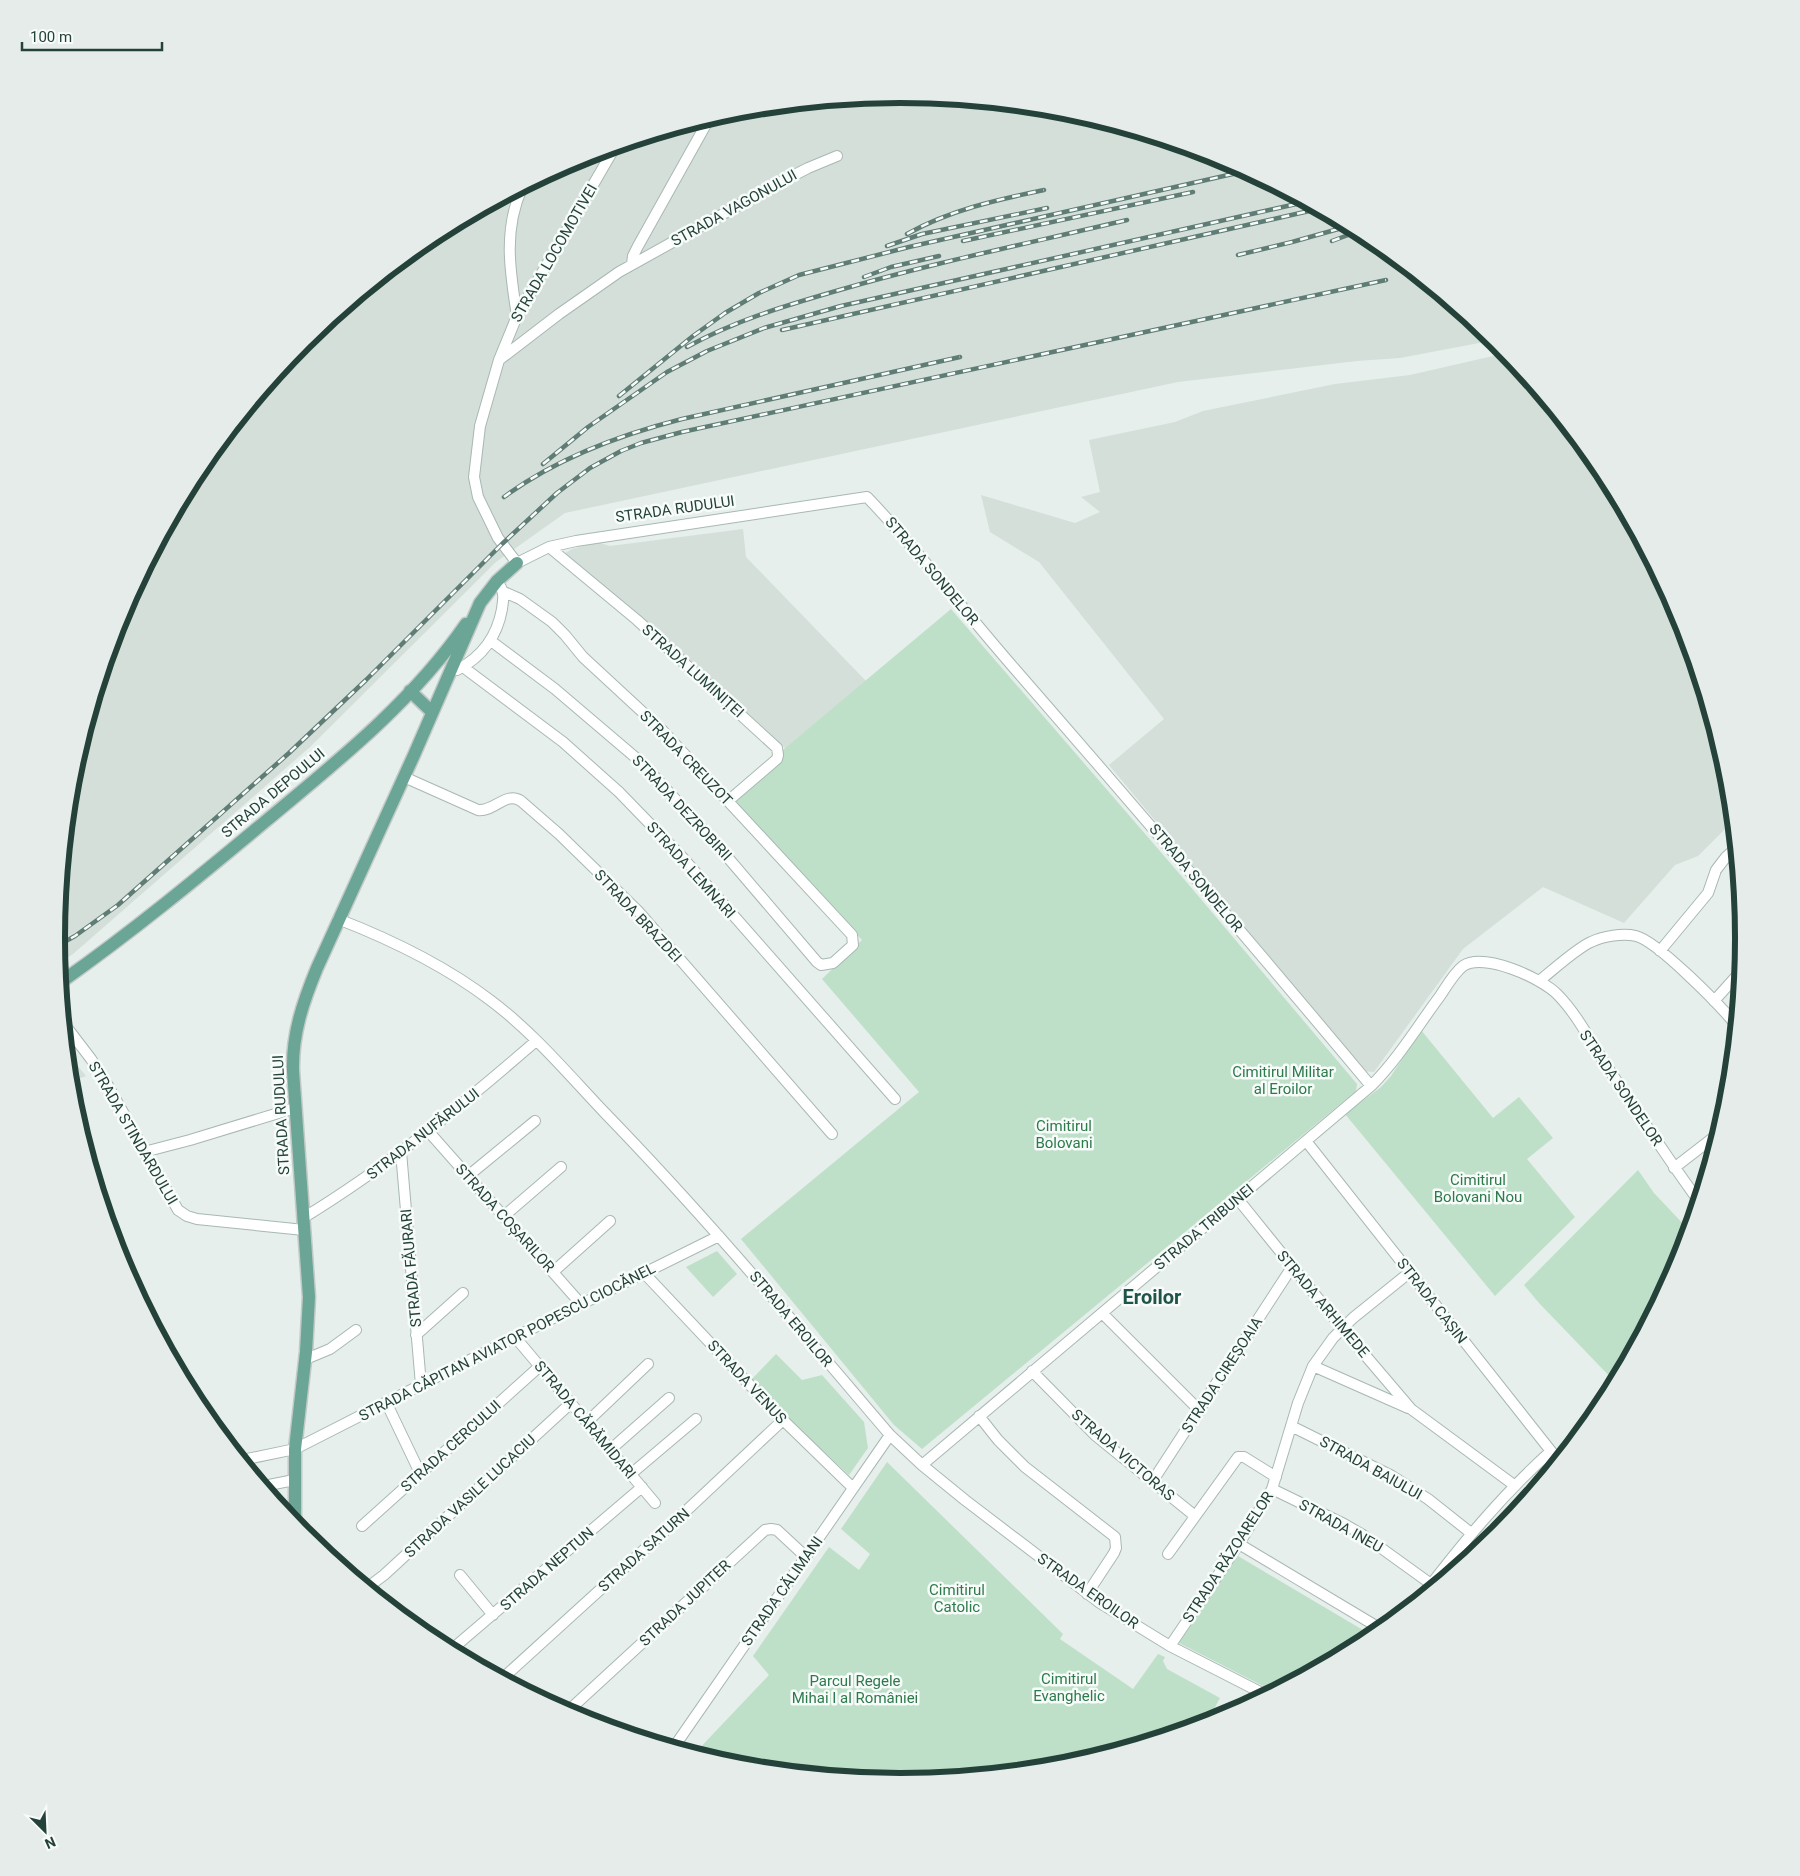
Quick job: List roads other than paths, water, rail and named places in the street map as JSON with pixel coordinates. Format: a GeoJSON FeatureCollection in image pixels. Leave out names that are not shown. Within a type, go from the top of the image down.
{"type":"FeatureCollection","features":[{"type":"Feature","properties":{"kind":"main road","name":"STRADA RUDULUI"},"geometry":{"type":"LineString","coordinates":[[293,1511],[295,1449],[306,1359],[309,1297],[293,1060],[296,1029],[307,992],[338,920],[404,777],[480,603],[500,586],[517,563]]}},
{"type":"Feature","properties":{"kind":"main road","name":"STRADA DEPOULUI"},"geometry":{"type":"LineString","coordinates":[[66,977],[129,931],[309,785],[380,722],[441,656],[480,603]]}},
{"type":"Feature","properties":{"kind":"main road"},"geometry":{"type":"LineString","coordinates":[[410,691],[432,712]]}},
{"type":"Feature","properties":{"kind":"street","name":"STRADA VAGONULUI"},"geometry":{"type":"LineString","coordinates":[[632,264],[633,256],[638,246],[704,126]]}},
{"type":"Feature","properties":{"kind":"street","name":"STRADA LOCOMOTIVEI"},"geometry":{"type":"LineString","coordinates":[[517,563],[502,544],[482,509],[475,486],[474,477],[480,426],[499,360],[517,316],[610,155]]}},
{"type":"Feature","properties":{"kind":"street","name":"STRADA VAGONULUI"},"geometry":{"type":"LineString","coordinates":[[499,360],[571,305],[632,264],[775,185],[808,168],[838,156]]}},
{"type":"Feature","properties":{"kind":"street"},"geometry":{"type":"LineString","coordinates":[[517,316],[511,272],[509,233],[512,216],[519,195]]}},
{"type":"Feature","properties":{"kind":"street","name":"STRADA RUDULUI"},"geometry":{"type":"LineString","coordinates":[[517,563],[549,547],[588,538],[867,497]]}},
{"type":"Feature","properties":{"kind":"street","name":"STRADA SONDELOR"},"geometry":{"type":"LineString","coordinates":[[867,497],[890,520],[1371,1086],[1387,1071],[1427,1013],[1463,966],[1474,962],[1484,962],[1512,970],[1539,981],[1557,994],[1578,1022],[1674,1168],[1694,1195]]}},
{"type":"Feature","properties":{"kind":"street","name":"STRADA LUMINIȚEI"},"geometry":{"type":"LineString","coordinates":[[549,547],[637,620],[777,748],[778,755],[776,759],[728,801]]}},
{"type":"Feature","properties":{"kind":"street"},"geometry":{"type":"LineString","coordinates":[[450,674],[463,667],[484,650],[491,641],[500,619],[500,586]]}},
{"type":"Feature","properties":{"kind":"street","name":"STRADA CREUZOT"},"geometry":{"type":"LineString","coordinates":[[500,586],[559,629],[582,657],[663,731],[846,929],[853,940]]}},
{"type":"Feature","properties":{"kind":"street","name":"STRADA DEZROBIRII"},"geometry":{"type":"LineString","coordinates":[[491,641],[555,689],[642,763],[712,839],[816,962],[821,965],[833,963],[853,945],[853,940]]}},
{"type":"Feature","properties":{"kind":"street","name":"STRADA LEMNARI"},"geometry":{"type":"LineString","coordinates":[[463,667],[557,737],[619,792],[683,858],[895,1099]]}},
{"type":"Feature","properties":{"kind":"street","name":"STRADA BRAZDEI"},"geometry":{"type":"LineString","coordinates":[[404,777],[478,810],[486,810],[510,798],[521,801],[559,834],[638,911],[832,1134]]}},
{"type":"Feature","properties":{"kind":"street"},"geometry":{"type":"LineString","coordinates":[[1660,951],[1708,893],[1716,870],[1730,853]]}},
{"type":"Feature","properties":{"kind":"street","name":"STRADA EROILOR"},"geometry":{"type":"LineString","coordinates":[[338,920],[384,938],[438,966],[467,984],[513,1019],[623,1131],[719,1236],[890,1435],[922,1465],[1087,1594],[1170,1646],[1258,1692]]}},
{"type":"Feature","properties":{"kind":"street"},"geometry":{"type":"LineString","coordinates":[[1539,981],[1589,942],[1605,937],[1637,936],[1660,951],[1714,1001],[1731,1019]]}},
{"type":"Feature","properties":{"kind":"street"},"geometry":{"type":"LineString","coordinates":[[1714,1001],[1734,978]]}},
{"type":"Feature","properties":{"kind":"street","name":"STRADA STINDARDULUI"},"geometry":{"type":"LineString","coordinates":[[71,1033],[102,1076],[171,1201],[178,1210],[187,1216],[231,1223],[304,1224]]}},
{"type":"Feature","properties":{"kind":"street","name":"STRADA NUFĂRULUI"},"geometry":{"type":"LineString","coordinates":[[304,1224],[429,1132],[536,1041]]}},
{"type":"Feature","properties":{"kind":"street","name":"STRADA TRIBUNEI"},"geometry":{"type":"LineString","coordinates":[[922,1465],[1371,1086]]}},
{"type":"Feature","properties":{"kind":"street"},"geometry":{"type":"LineString","coordinates":[[144,1152],[296,1108]]}},
{"type":"Feature","properties":{"kind":"street"},"geometry":{"type":"LineString","coordinates":[[468,1176],[535,1121]]}},
{"type":"Feature","properties":{"kind":"street","name":"STRADA COȘARILOR"},"geometry":{"type":"LineString","coordinates":[[429,1132],[581,1304]]}},
{"type":"Feature","properties":{"kind":"street"},"geometry":{"type":"LineString","coordinates":[[1674,1168],[1710,1140]]}},
{"type":"Feature","properties":{"kind":"street","name":"STRADA CAȘIN"},"geometry":{"type":"LineString","coordinates":[[1306,1141],[1554,1456]]}},
{"type":"Feature","properties":{"kind":"street","name":"STRADA FĂURARI"},"geometry":{"type":"LineString","coordinates":[[401,1152],[421,1384]]}},
{"type":"Feature","properties":{"kind":"street"},"geometry":{"type":"LineString","coordinates":[[504,1216],[561,1167]]}},
{"type":"Feature","properties":{"kind":"street","name":"STRADA ARHIMEDE"},"geometry":{"type":"LineString","coordinates":[[1237,1198],[1342,1328],[1411,1409]]}},
{"type":"Feature","properties":{"kind":"street"},"geometry":{"type":"LineString","coordinates":[[553,1272],[610,1221]]}},
{"type":"Feature","properties":{"kind":"street","name":"STRADA CĂPITAN AVIATOR POPESCU CIOCĂNEL"},"geometry":{"type":"LineString","coordinates":[[248,1459],[295,1449],[421,1384],[719,1236]]}},
{"type":"Feature","properties":{"kind":"street","name":"STRADA CIREȘOAIA"},"geometry":{"type":"LineString","coordinates":[[1152,1482],[1292,1267]]}},
{"type":"Feature","properties":{"kind":"street","name":"STRADA RĂZOARELOR"},"geometry":{"type":"LineString","coordinates":[[1170,1646],[1239,1544],[1272,1489],[1291,1426],[1313,1366],[1322,1351],[1342,1328],[1410,1272]]}},
{"type":"Feature","properties":{"kind":"street","name":"STRADA VENUS"},"geometry":{"type":"LineString","coordinates":[[644,1273],[783,1420],[853,1488]]}},
{"type":"Feature","properties":{"kind":"street"},"geometry":{"type":"LineString","coordinates":[[416,1335],[463,1293]]}},
{"type":"Feature","properties":{"kind":"street"},"geometry":{"type":"LineString","coordinates":[[1102,1313],[1200,1411]]}},
{"type":"Feature","properties":{"kind":"street"},"geometry":{"type":"LineString","coordinates":[[306,1359],[330,1349],[356,1330]]}},
{"type":"Feature","properties":{"kind":"street","name":"STRADA CĂRĂMIDARI"},"geometry":{"type":"LineString","coordinates":[[515,1337],[655,1502]]}},
{"type":"Feature","properties":{"kind":"street"},"geometry":{"type":"LineString","coordinates":[[587,1422],[648,1364]]}},
{"type":"Feature","properties":{"kind":"street","name":"STRADA CERCULUI"},"geometry":{"type":"LineString","coordinates":[[362,1526],[540,1366]]}},
{"type":"Feature","properties":{"kind":"street","name":"STRADA ARHIMEDE"},"geometry":{"type":"LineString","coordinates":[[1313,1366],[1411,1409],[1514,1485]]}},
{"type":"Feature","properties":{"kind":"street","name":"STRADA VICTORAS"},"geometry":{"type":"LineString","coordinates":[[1032,1371],[1095,1435],[1195,1516]]}},
{"type":"Feature","properties":{"kind":"street"},"geometry":{"type":"LineString","coordinates":[[610,1450],[669,1398]]}},
{"type":"Feature","properties":{"kind":"street"},"geometry":{"type":"LineString","coordinates":[[386,1402],[420,1473]]}},
{"type":"Feature","properties":{"kind":"street","name":"STRADA VASILE LUCACIU"},"geometry":{"type":"LineString","coordinates":[[371,1584],[571,1403]]}},
{"type":"Feature","properties":{"kind":"street"},"geometry":{"type":"LineString","coordinates":[[979,1416],[998,1440],[1025,1467],[1115,1537],[1116,1548],[1114,1553],[1087,1594]]}},
{"type":"Feature","properties":{"kind":"street"},"geometry":{"type":"LineString","coordinates":[[631,1474],[696,1419]]}},
{"type":"Feature","properties":{"kind":"street","name":"STRADA SATURN"},"geometry":{"type":"LineString","coordinates":[[507,1674],[783,1420]]}},
{"type":"Feature","properties":{"kind":"street","name":"STRADA BAIULUI"},"geometry":{"type":"LineString","coordinates":[[1291,1426],[1392,1476],[1428,1500],[1471,1533]]}},
{"type":"Feature","properties":{"kind":"street","name":"STRADA CĂLIMANI"},"geometry":{"type":"LineString","coordinates":[[677,1743],[890,1435]]}},
{"type":"Feature","properties":{"kind":"street"},"geometry":{"type":"LineString","coordinates":[[1436,1578],[1471,1533],[1514,1485],[1550,1452]]}},
{"type":"Feature","properties":{"kind":"street"},"geometry":{"type":"LineString","coordinates":[[1168,1554],[1238,1456],[1244,1457],[1276,1476]]}},
{"type":"Feature","properties":{"kind":"street"},"geometry":{"type":"LineString","coordinates":[[269,1485],[294,1480]]}},
{"type":"Feature","properties":{"kind":"street","name":"STRADA NEPTUN"},"geometry":{"type":"LineString","coordinates":[[457,1645],[642,1487]]}},
{"type":"Feature","properties":{"kind":"street","name":"STRADA INEU"},"geometry":{"type":"LineString","coordinates":[[1272,1489],[1363,1535],[1430,1583]]}},
{"type":"Feature","properties":{"kind":"street","name":"STRADA JUPITER"},"geometry":{"type":"LineString","coordinates":[[573,1706],[765,1530],[771,1528],[777,1530],[806,1557]]}},
{"type":"Feature","properties":{"kind":"street"},"geometry":{"type":"LineString","coordinates":[[1239,1544],[1374,1625]]}},
{"type":"Feature","properties":{"kind":"street"},"geometry":{"type":"LineString","coordinates":[[460,1575],[493,1615]]}},
{"type":"Feature","properties":{"kind":"railway"},"geometry":{"type":"LineString","coordinates":[[619,396],[693,336],[725,313],[759,293],[799,275],[909,247],[1235,174]]}},
{"type":"Feature","properties":{"kind":"railway"},"geometry":{"type":"LineString","coordinates":[[907,234],[957,212],[1044,190]]}},
{"type":"Feature","properties":{"kind":"railway"},"geometry":{"type":"LineString","coordinates":[[963,241],[1193,192]]}},
{"type":"Feature","properties":{"kind":"railway"},"geometry":{"type":"LineString","coordinates":[[543,464],[588,427],[667,372],[707,351],[764,328],[841,306],[1297,204]]}},
{"type":"Feature","properties":{"kind":"railway"},"geometry":{"type":"LineString","coordinates":[[887,246],[922,234],[1047,208]]}},
{"type":"Feature","properties":{"kind":"railway"},"geometry":{"type":"LineString","coordinates":[[782,330],[1310,211]]}},
{"type":"Feature","properties":{"kind":"railway"},"geometry":{"type":"LineString","coordinates":[[687,347],[723,329],[778,308],[836,291],[945,262],[1127,220]]}},
{"type":"Feature","properties":{"kind":"railway"},"geometry":{"type":"LineString","coordinates":[[1238,255],[1340,229]]}},
{"type":"Feature","properties":{"kind":"railway"},"geometry":{"type":"LineString","coordinates":[[1332,241],[1349,235]]}},
{"type":"Feature","properties":{"kind":"railway"},"geometry":{"type":"LineString","coordinates":[[864,277],[891,267],[939,256]]}},
{"type":"Feature","properties":{"kind":"railway"},"geometry":{"type":"LineString","coordinates":[[65,941],[118,905],[289,753],[366,680],[502,544],[557,493],[590,468],[621,451],[641,443],[682,432],[1386,280]]}},
{"type":"Feature","properties":{"kind":"railway"},"geometry":{"type":"LineString","coordinates":[[504,497],[524,483],[567,459],[635,432],[682,419],[960,357]]}},
{"type":"Feature","properties":{"kind":"district","name":"Eroilor"},"geometry":{"type":"Point","coordinates":[1152,1297]}},
{"type":"Feature","properties":{"kind":"park label","name":"Cimitirul Militar al Eroilor"},"geometry":{"type":"Point","coordinates":[1283,1080]}},
{"type":"Feature","properties":{"kind":"park label","name":"Cimitirul Bolovani"},"geometry":{"type":"Point","coordinates":[1064,1134]}},
{"type":"Feature","properties":{"kind":"park label","name":"Cimitirul Bolovani Nou"},"geometry":{"type":"Point","coordinates":[1478,1188]}},
{"type":"Feature","properties":{"kind":"park label","name":"Cimitirul Catolic"},"geometry":{"type":"Point","coordinates":[957,1598]}},
{"type":"Feature","properties":{"kind":"park label","name":"Cimitirul Evanghelic"},"geometry":{"type":"Point","coordinates":[1069,1688]}},
{"type":"Feature","properties":{"kind":"park label","name":"Parcul Regele Mihai I al României"},"geometry":{"type":"Point","coordinates":[855,1690]}}]}
